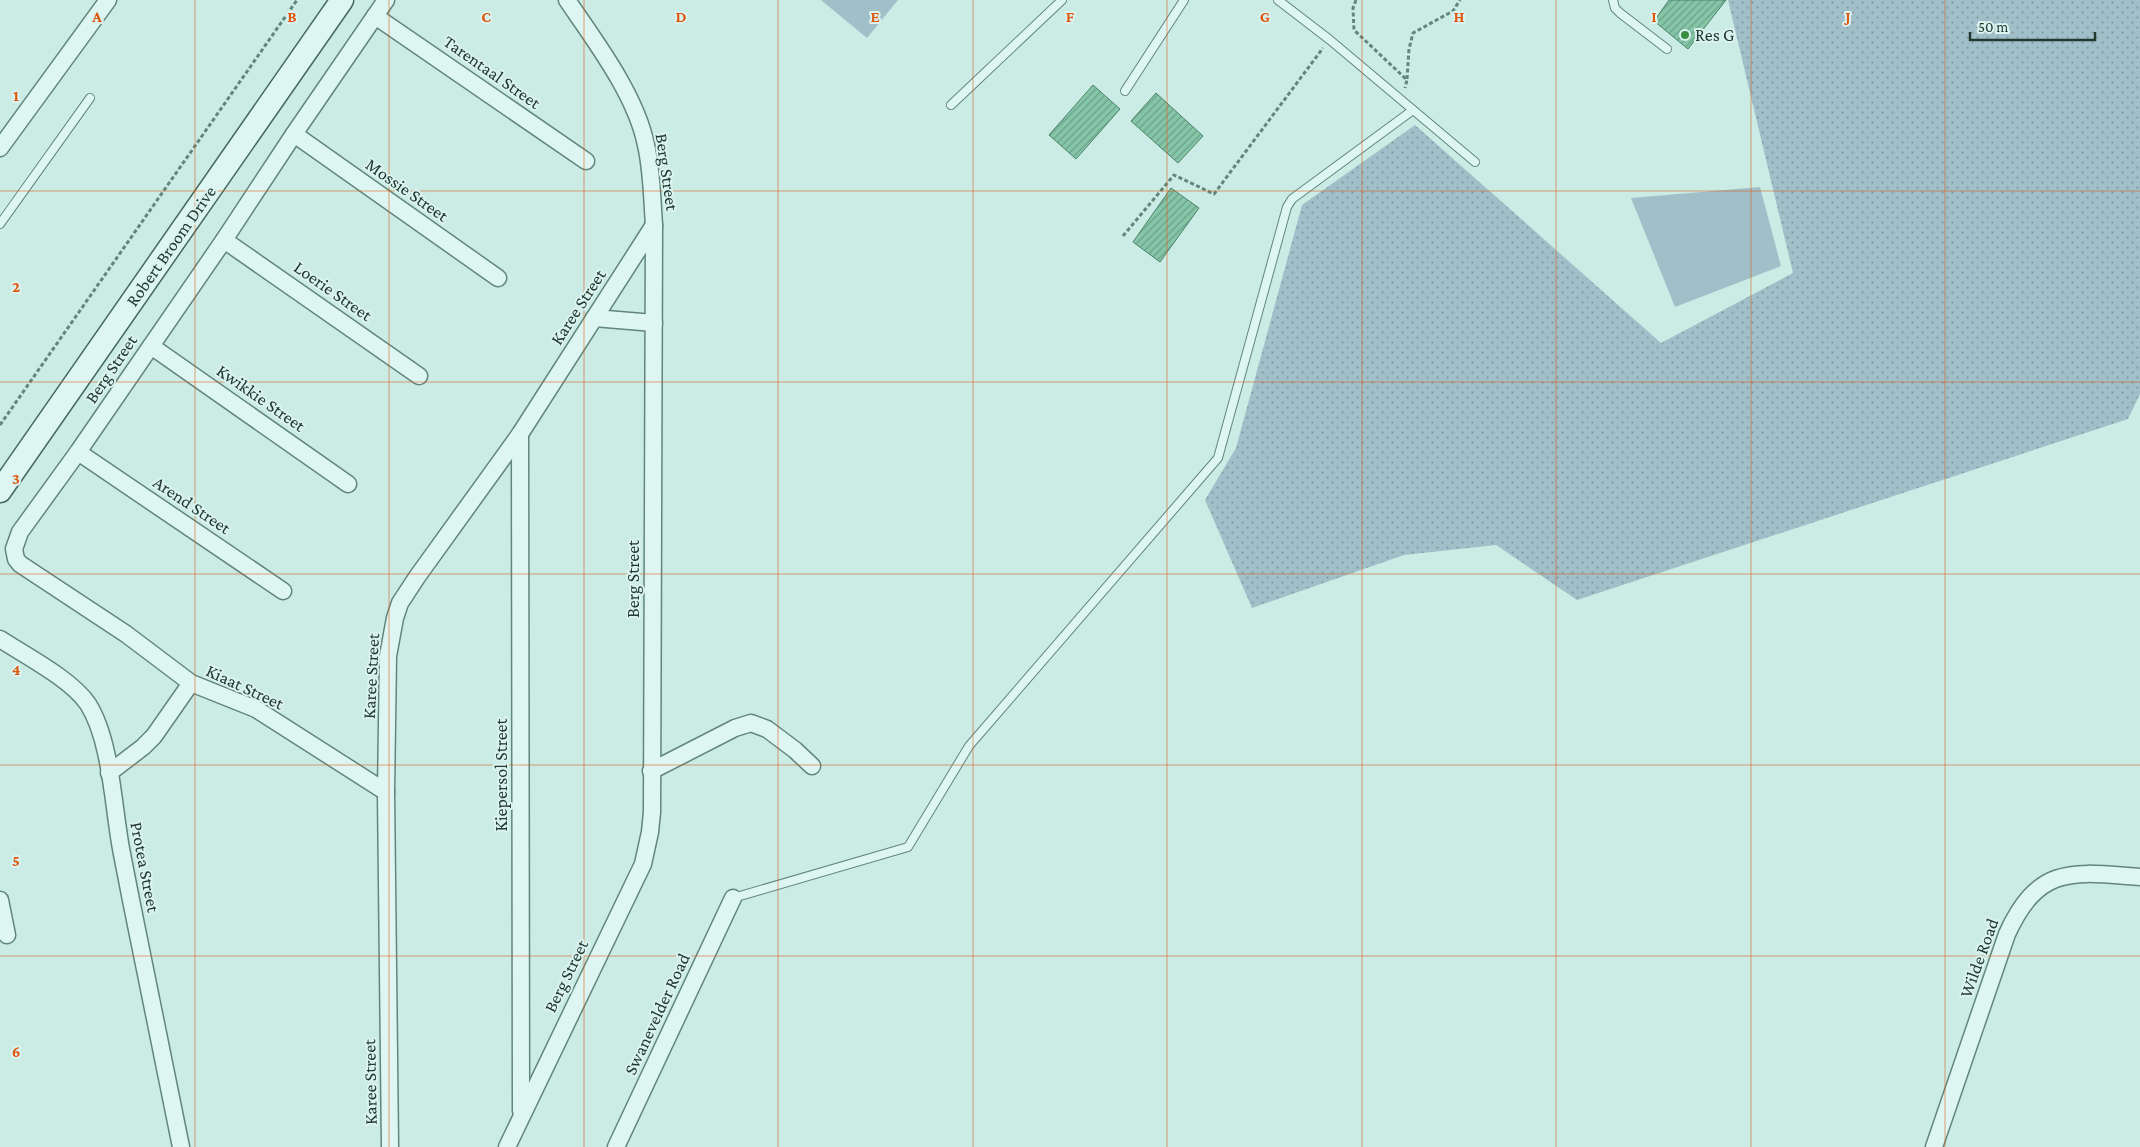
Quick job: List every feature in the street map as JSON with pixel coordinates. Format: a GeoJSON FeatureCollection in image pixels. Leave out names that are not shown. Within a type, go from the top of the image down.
{"type":"FeatureCollection","features":[{"type":"Feature","properties":{"kind":"street"},"geometry":{"type":"LineString","coordinates":[[0,148],[108,0]]}},
{"type":"Feature","properties":{"kind":"street","name":"Robert Broom Drive"},"geometry":{"type":"LineString","coordinates":[[0,491],[342,0]]}},
{"type":"Feature","properties":{"kind":"street","name":"Berg Street"},"geometry":{"type":"LineString","coordinates":[[191,683],[126,634],[20,564],[16,559],[14,545],[20,532],[78,452],[224,240],[386,0]]}},
{"type":"Feature","properties":{"kind":"street","name":"Berg Street"},"geometry":{"type":"LineString","coordinates":[[507,1147],[643,864],[651,826],[654,225],[646,145],[638,120],[615,73],[567,0]]}},
{"type":"Feature","properties":{"kind":"street","name":"Tarentaal Street"},"geometry":{"type":"LineString","coordinates":[[375,16],[586,161]]}},
{"type":"Feature","properties":{"kind":"street","name":"Mossie Street"},"geometry":{"type":"LineString","coordinates":[[294,134],[498,278]]}},
{"type":"Feature","properties":{"kind":"street","name":"Karee Street"},"geometry":{"type":"LineString","coordinates":[[390,1147],[386,792],[388,656],[395,618],[400,603],[417,576],[520,434],[654,225]]}},
{"type":"Feature","properties":{"kind":"street","name":"Loerie Street"},"geometry":{"type":"LineString","coordinates":[[224,240],[420,376]]}},
{"type":"Feature","properties":{"kind":"street"},"geometry":{"type":"LineString","coordinates":[[594,318],[654,323]]}},
{"type":"Feature","properties":{"kind":"street","name":"Kwikkie Street"},"geometry":{"type":"LineString","coordinates":[[151,346],[348,484]]}},
{"type":"Feature","properties":{"kind":"street","name":"Kiepersol Street"},"geometry":{"type":"LineString","coordinates":[[520,434],[521,1116]]}},
{"type":"Feature","properties":{"kind":"street","name":"Arend Street"},"geometry":{"type":"LineString","coordinates":[[78,452],[283,590]]}},
{"type":"Feature","properties":{"kind":"street","name":"Protea Street"},"geometry":{"type":"LineString","coordinates":[[0,639],[66,682],[86,702],[99,725],[110,773],[122,854],[182,1147]]}},
{"type":"Feature","properties":{"kind":"street","name":"Kiaat Street"},"geometry":{"type":"LineString","coordinates":[[110,773],[154,736],[191,683],[256,710],[386,792]]}},
{"type":"Feature","properties":{"kind":"street"},"geometry":{"type":"LineString","coordinates":[[651,771],[734,728],[751,724],[767,729],[795,750],[812,766]]}},
{"type":"Feature","properties":{"kind":"street","name":"Wilde Road"},"geometry":{"type":"LineString","coordinates":[[1934,1147],[2008,934],[2023,905],[2034,892],[2048,881],[2062,876],[2080,873],[2140,877]]}},
{"type":"Feature","properties":{"kind":"street","name":"Swanevelder Road"},"geometry":{"type":"LineString","coordinates":[[616,1147],[733,898]]}},
{"type":"Feature","properties":{"kind":"street"},"geometry":{"type":"LineString","coordinates":[[0,900],[7,935]]}},
{"type":"Feature","properties":{"kind":"lane"},"geometry":{"type":"LineString","coordinates":[[951,105],[1062,0]]}},
{"type":"Feature","properties":{"kind":"lane"},"geometry":{"type":"LineString","coordinates":[[1125,91],[1184,0]]}},
{"type":"Feature","properties":{"kind":"lane"},"geometry":{"type":"LineString","coordinates":[[1278,0],[1330,40],[1475,162]]}},
{"type":"Feature","properties":{"kind":"lane"},"geometry":{"type":"LineString","coordinates":[[1613,0],[1615,8],[1620,13],[1666,49]]}},
{"type":"Feature","properties":{"kind":"lane"},"geometry":{"type":"LineString","coordinates":[[0,224],[90,98]]}},
{"type":"Feature","properties":{"kind":"lane"},"geometry":{"type":"LineString","coordinates":[[733,898],[908,847],[969,746],[1218,458],[1287,207],[1292,199],[1413,110]]}},
{"type":"Feature","properties":{"kind":"path"},"geometry":{"type":"LineString","coordinates":[[0,425],[297,0]]}},
{"type":"Feature","properties":{"kind":"path"},"geometry":{"type":"LineString","coordinates":[[1356,0],[1353,8],[1354,30],[1407,80]]}},
{"type":"Feature","properties":{"kind":"path"},"geometry":{"type":"LineString","coordinates":[[1401,100],[1407,80],[1409,49],[1413,33],[1453,11],[1460,0]]}},
{"type":"Feature","properties":{"kind":"path"},"geometry":{"type":"LineString","coordinates":[[1123,236],[1174,175],[1214,194],[1330,40]]}},
{"type":"Feature","properties":{"kind":"shaded area"},"geometry":{"type":"Polygon","coordinates":[[[821,0],[898,0],[867,38],[821,0]]]}},
{"type":"Feature","properties":{"kind":"shaded area"},"geometry":{"type":"Polygon","coordinates":[[[1728,0],[2140,0],[2140,394],[2128,419],[1577,600],[1496,545],[1404,555],[1252,608],[1205,500],[1236,448],[1302,205],[1415,125],[1661,343],[1793,273],[1728,0]]]}},
{"type":"Feature","properties":{"kind":"shaded area"},"geometry":{"type":"Polygon","coordinates":[[[1760,187],[1781,266],[1675,307],[1631,198],[1760,187]]]}},
{"type":"Feature","properties":{"kind":"building","name":"Res G"},"geometry":{"type":"Polygon","coordinates":[[[1669,0],[1726,0],[1688,49],[1654,21],[1669,0]]]}},
{"type":"Feature","properties":{"kind":"building"},"geometry":{"type":"Polygon","coordinates":[[[1093,85],[1120,109],[1076,159],[1049,135],[1093,85]]]}},
{"type":"Feature","properties":{"kind":"building"},"geometry":{"type":"Polygon","coordinates":[[[1156,93],[1203,136],[1178,163],[1131,121],[1156,93]]]}},
{"type":"Feature","properties":{"kind":"building"},"geometry":{"type":"Polygon","coordinates":[[[1171,188],[1199,208],[1160,262],[1133,242],[1171,188]]]}},
{"type":"Feature","properties":{"kind":"place","name":"Res G"},"geometry":{"type":"Point","coordinates":[1685,35]}}]}
